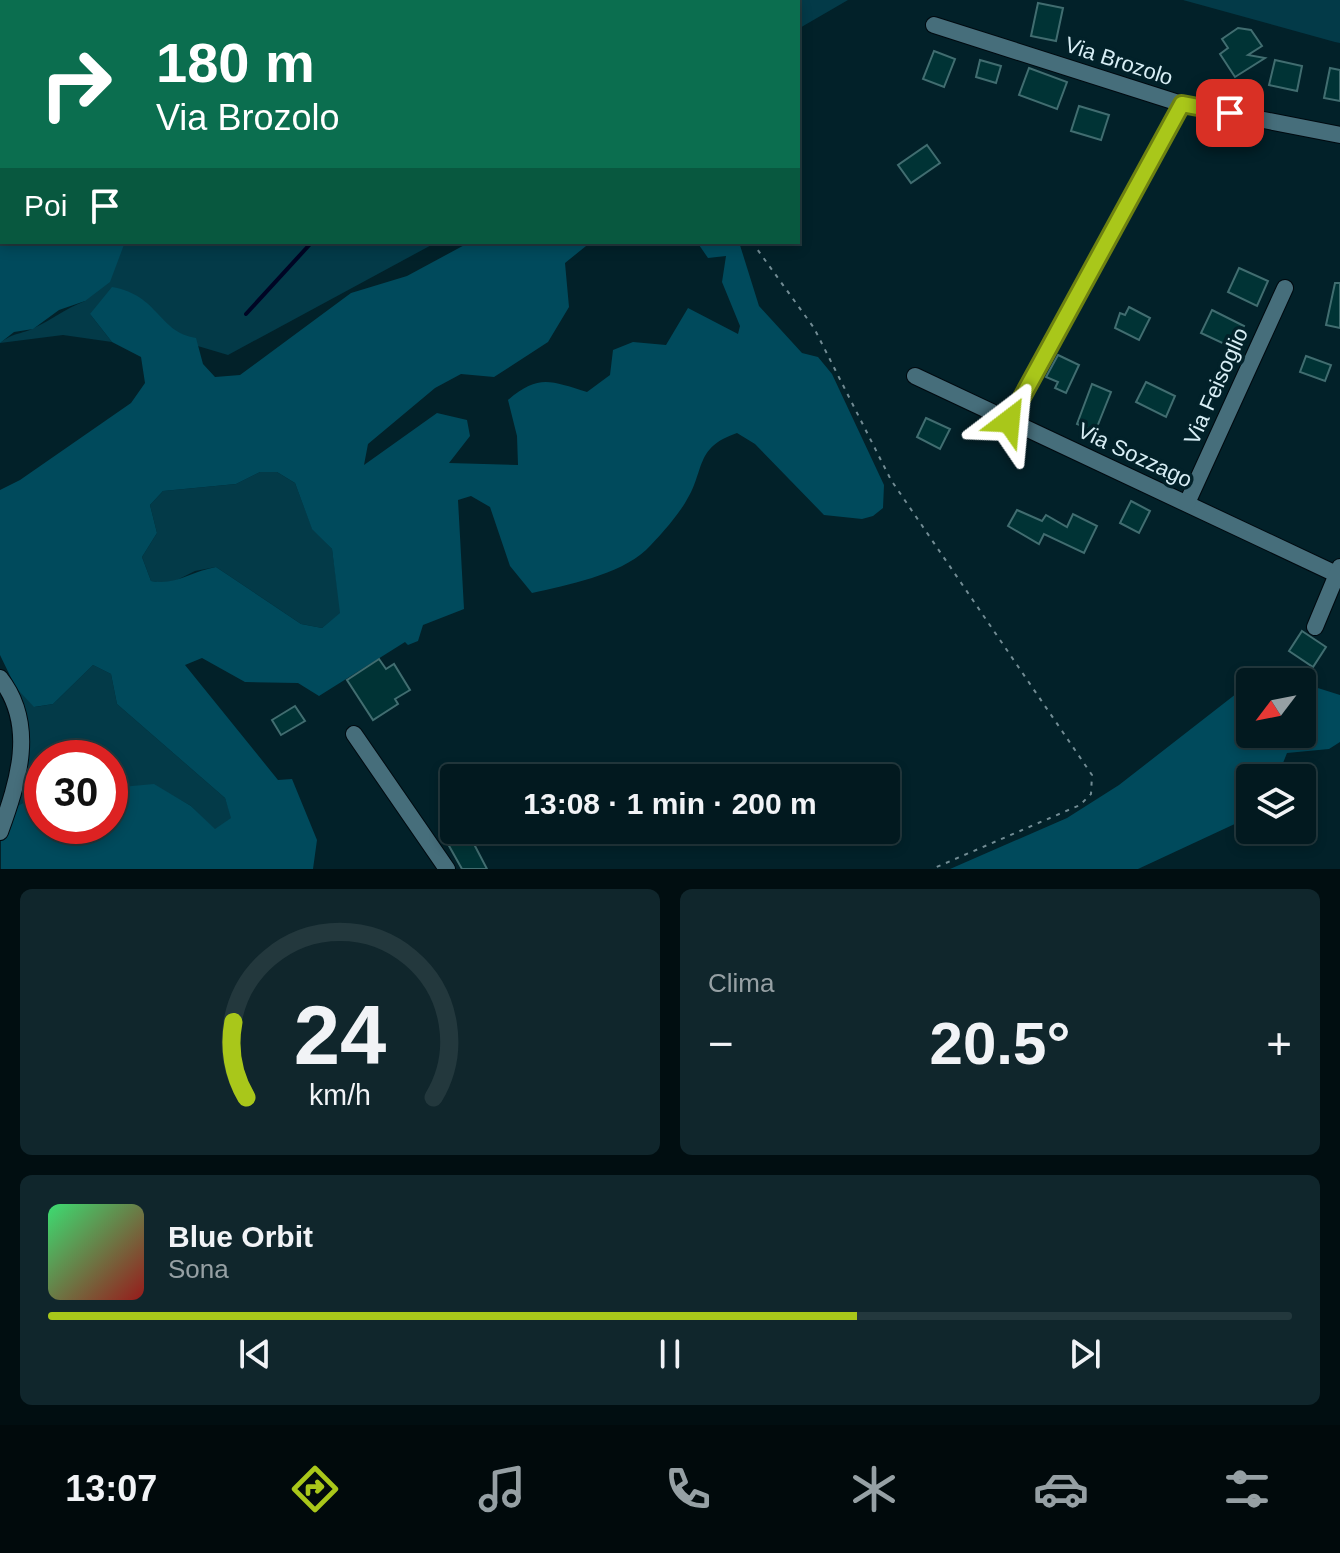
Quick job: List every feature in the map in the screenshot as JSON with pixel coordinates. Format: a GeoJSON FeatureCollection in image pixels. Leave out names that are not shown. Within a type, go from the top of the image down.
{"type":"FeatureCollection","features":[{"type":"Feature","properties":{"kind":"street","name":"Via Brozolo"},"geometry":{"type":"LineString","coordinates":[[934,25],[1182,104],[1340,135]]}},
{"type":"Feature","properties":{"kind":"street"},"geometry":{"type":"LineString","coordinates":[[1009,421],[1182,104]]}},
{"type":"Feature","properties":{"kind":"street","name":"Via Feisoglio"},"geometry":{"type":"LineString","coordinates":[[1187,503],[1285,288]]}},
{"type":"Feature","properties":{"kind":"street","name":"Via Sozzago"},"geometry":{"type":"LineString","coordinates":[[915,376],[1339,570],[1315,627]]}},
{"type":"Feature","properties":{"kind":"street"},"geometry":{"type":"LineString","coordinates":[[0,678],[16,709],[22,757],[0,832]]}},
{"type":"Feature","properties":{"kind":"street"},"geometry":{"type":"LineString","coordinates":[[354,734],[447,869]]}},
{"type":"Feature","properties":{"kind":"path"},"geometry":{"type":"LineString","coordinates":[[753,244],[814,328],[891,480],[1092,775],[1091,794],[1080,805],[932,869]]}},
{"type":"Feature","properties":{"kind":"shaded area"},"geometry":{"type":"Polygon","coordinates":[[[800,0],[848,0],[800,28],[800,0]]]}},
{"type":"Feature","properties":{"kind":"shaded area"},"geometry":{"type":"Polygon","coordinates":[[[1183,0],[1340,0],[1340,43],[1335,42],[1183,0]]]}},
{"type":"Feature","properties":{"kind":"shaded area"},"geometry":{"type":"Polygon","coordinates":[[[0,244],[124,244],[110,282],[85,301],[59,310],[33,329],[14,332],[0,343],[0,244]]]}},
{"type":"Feature","properties":{"kind":"shaded area"},"geometry":{"type":"Polygon","coordinates":[[[74,244],[433,244],[228,355],[90,314],[112,342],[63,335],[0,343],[85,301],[74,244]]]}},
{"type":"Feature","properties":{"kind":"shaded area"},"geometry":{"type":"Polygon","coordinates":[[[466,244],[589,244],[565,263],[569,307],[548,342],[494,377],[461,374],[435,388],[368,444],[364,465],[437,413],[467,420],[470,436],[449,463],[518,465],[517,436],[508,400],[528,386],[545,382],[587,392],[610,375],[613,350],[633,342],[666,345],[688,308],[738,334],[740,326],[722,282],[726,256],[708,258],[698,244],[740,244],[759,306],[802,353],[818,357],[832,374],[884,485],[883,508],[873,516],[862,519],[824,515],[755,444],[737,433],[723,439],[707,453],[685,503],[667,528],[635,559],[607,572],[532,593],[510,566],[490,507],[471,496],[458,500],[464,609],[423,625],[418,641],[408,645],[405,642],[319,696],[298,683],[245,682],[202,658],[185,665],[278,780],[292,779],[317,840],[313,869],[1,869],[1,841],[17,806],[24,802],[24,844],[128,844],[128,786],[154,784],[191,806],[215,829],[231,818],[225,798],[117,704],[111,674],[93,665],[53,704],[34,707],[16,688],[0,655],[0,490],[20,480],[131,403],[145,383],[141,357],[112,342],[90,314],[112,287],[140,298],[173,329],[196,338],[203,364],[215,377],[240,375],[351,293],[407,276],[466,244]],[[260,472],[236,484],[163,491],[150,505],[157,533],[142,557],[151,581],[176,580],[216,567],[301,624],[322,628],[340,613],[332,549],[312,529],[295,483],[277,472],[260,472]]]}},
{"type":"Feature","properties":{"kind":"shaded area"},"geometry":{"type":"Polygon","coordinates":[[[260,472],[277,472],[295,483],[312,528],[332,549],[341,613],[322,628],[301,624],[216,567],[195,571],[169,584],[151,581],[142,557],[157,533],[150,505],[163,491],[236,484],[260,472]]]}},
{"type":"Feature","properties":{"kind":"shaded area"},"geometry":{"type":"Polygon","coordinates":[[[93,665],[111,674],[117,704],[225,798],[232,818],[215,830],[191,806],[154,785],[128,787],[128,740],[26,740],[16,688],[35,707],[53,704],[93,665]]]}},
{"type":"Feature","properties":{"kind":"shaded area"},"geometry":{"type":"Polygon","coordinates":[[[1316,687],[1340,695],[1340,742],[1329,749],[1287,753],[1283,764],[1236,764],[1236,823],[1138,869],[950,869],[1067,818],[1119,785],[1236,694],[1236,748],[1316,748],[1316,687]]]}},
{"type":"Feature","properties":{"kind":"shaded area"},"geometry":{"type":"Polygon","coordinates":[[[24,764],[24,803],[17,806],[24,764]]]}},
{"type":"Feature","properties":{"kind":"building"},"geometry":{"type":"Polygon","coordinates":[[[1038,3],[1063,8],[1056,41],[1031,36],[1038,3]]]}},
{"type":"Feature","properties":{"kind":"building"},"geometry":{"type":"Polygon","coordinates":[[[1238,28],[1251,30],[1262,46],[1248,55],[1265,58],[1235,77],[1220,54],[1228,48],[1222,39],[1238,28]]]}},
{"type":"Feature","properties":{"kind":"building"},"geometry":{"type":"Polygon","coordinates":[[[934,51],[955,59],[944,87],[923,79],[934,51]]]}},
{"type":"Feature","properties":{"kind":"building"},"geometry":{"type":"Polygon","coordinates":[[[980,60],[1001,66],[996,83],[976,77],[980,60]]]}},
{"type":"Feature","properties":{"kind":"building"},"geometry":{"type":"Polygon","coordinates":[[[1275,60],[1302,66],[1297,91],[1269,85],[1275,60]]]}},
{"type":"Feature","properties":{"kind":"building"},"geometry":{"type":"Polygon","coordinates":[[[1029,68],[1067,82],[1057,109],[1019,95],[1029,68]]]}},
{"type":"Feature","properties":{"kind":"building"},"geometry":{"type":"Polygon","coordinates":[[[1330,68],[1340,70],[1340,101],[1324,98],[1330,68]]]}},
{"type":"Feature","properties":{"kind":"building"},"geometry":{"type":"Polygon","coordinates":[[[1079,106],[1109,115],[1101,140],[1071,131],[1079,106]]]}},
{"type":"Feature","properties":{"kind":"building"},"geometry":{"type":"Polygon","coordinates":[[[927,145],[940,163],[911,183],[898,165],[927,145]]]}},
{"type":"Feature","properties":{"kind":"building"},"geometry":{"type":"Polygon","coordinates":[[[1239,268],[1268,281],[1257,306],[1228,292],[1239,268]]]}},
{"type":"Feature","properties":{"kind":"building"},"geometry":{"type":"Polygon","coordinates":[[[1335,283],[1340,283],[1340,328],[1326,325],[1335,283]]]}},
{"type":"Feature","properties":{"kind":"building"},"geometry":{"type":"Polygon","coordinates":[[[1129,307],[1150,318],[1139,340],[1115,328],[1120,313],[1125,315],[1129,307]]]}},
{"type":"Feature","properties":{"kind":"building"},"geometry":{"type":"Polygon","coordinates":[[[1212,310],[1244,326],[1233,348],[1201,333],[1212,310]]]}},
{"type":"Feature","properties":{"kind":"building"},"geometry":{"type":"Polygon","coordinates":[[[1058,355],[1079,365],[1066,393],[1055,388],[1058,382],[1046,377],[1058,355]]]}},
{"type":"Feature","properties":{"kind":"building"},"geometry":{"type":"Polygon","coordinates":[[[1306,356],[1331,365],[1325,381],[1300,372],[1306,356]]]}},
{"type":"Feature","properties":{"kind":"building"},"geometry":{"type":"Polygon","coordinates":[[[1146,382],[1175,396],[1166,417],[1136,402],[1146,382]]]}},
{"type":"Feature","properties":{"kind":"building"},"geometry":{"type":"Polygon","coordinates":[[[1092,384],[1111,392],[1095,432],[1077,424],[1092,384]]]}},
{"type":"Feature","properties":{"kind":"building"},"geometry":{"type":"Polygon","coordinates":[[[926,418],[950,429],[940,449],[917,437],[926,418]]]}},
{"type":"Feature","properties":{"kind":"building"},"geometry":{"type":"Polygon","coordinates":[[[1131,501],[1150,511],[1139,533],[1120,523],[1131,501]]]}},
{"type":"Feature","properties":{"kind":"building"},"geometry":{"type":"Polygon","coordinates":[[[1017,510],[1042,521],[1046,515],[1067,527],[1073,514],[1097,526],[1084,553],[1044,534],[1039,544],[1008,526],[1017,510]]]}},
{"type":"Feature","properties":{"kind":"building"},"geometry":{"type":"Polygon","coordinates":[[[1302,631],[1326,647],[1313,667],[1289,651],[1302,631]]]}},
{"type":"Feature","properties":{"kind":"building"},"geometry":{"type":"Polygon","coordinates":[[[379,659],[386,669],[394,664],[410,690],[395,699],[398,704],[373,720],[347,680],[379,659]]]}},
{"type":"Feature","properties":{"kind":"building"},"geometry":{"type":"Polygon","coordinates":[[[295,706],[305,721],[281,735],[272,720],[295,706]]]}},
{"type":"Feature","properties":{"kind":"building"},"geometry":{"type":"Polygon","coordinates":[[[448,844],[474,844],[487,869],[462,869],[448,844]]]}},
{"type":"Feature","properties":{"kind":"waterway"},"geometry":{"type":"LineString","coordinates":[[246,314],[310,244]]}},
{"type":"Feature","properties":{"kind":"route"},"geometry":{"type":"LineString","coordinates":[[1009,421],[1182,104],[1230,113]]}}]}
